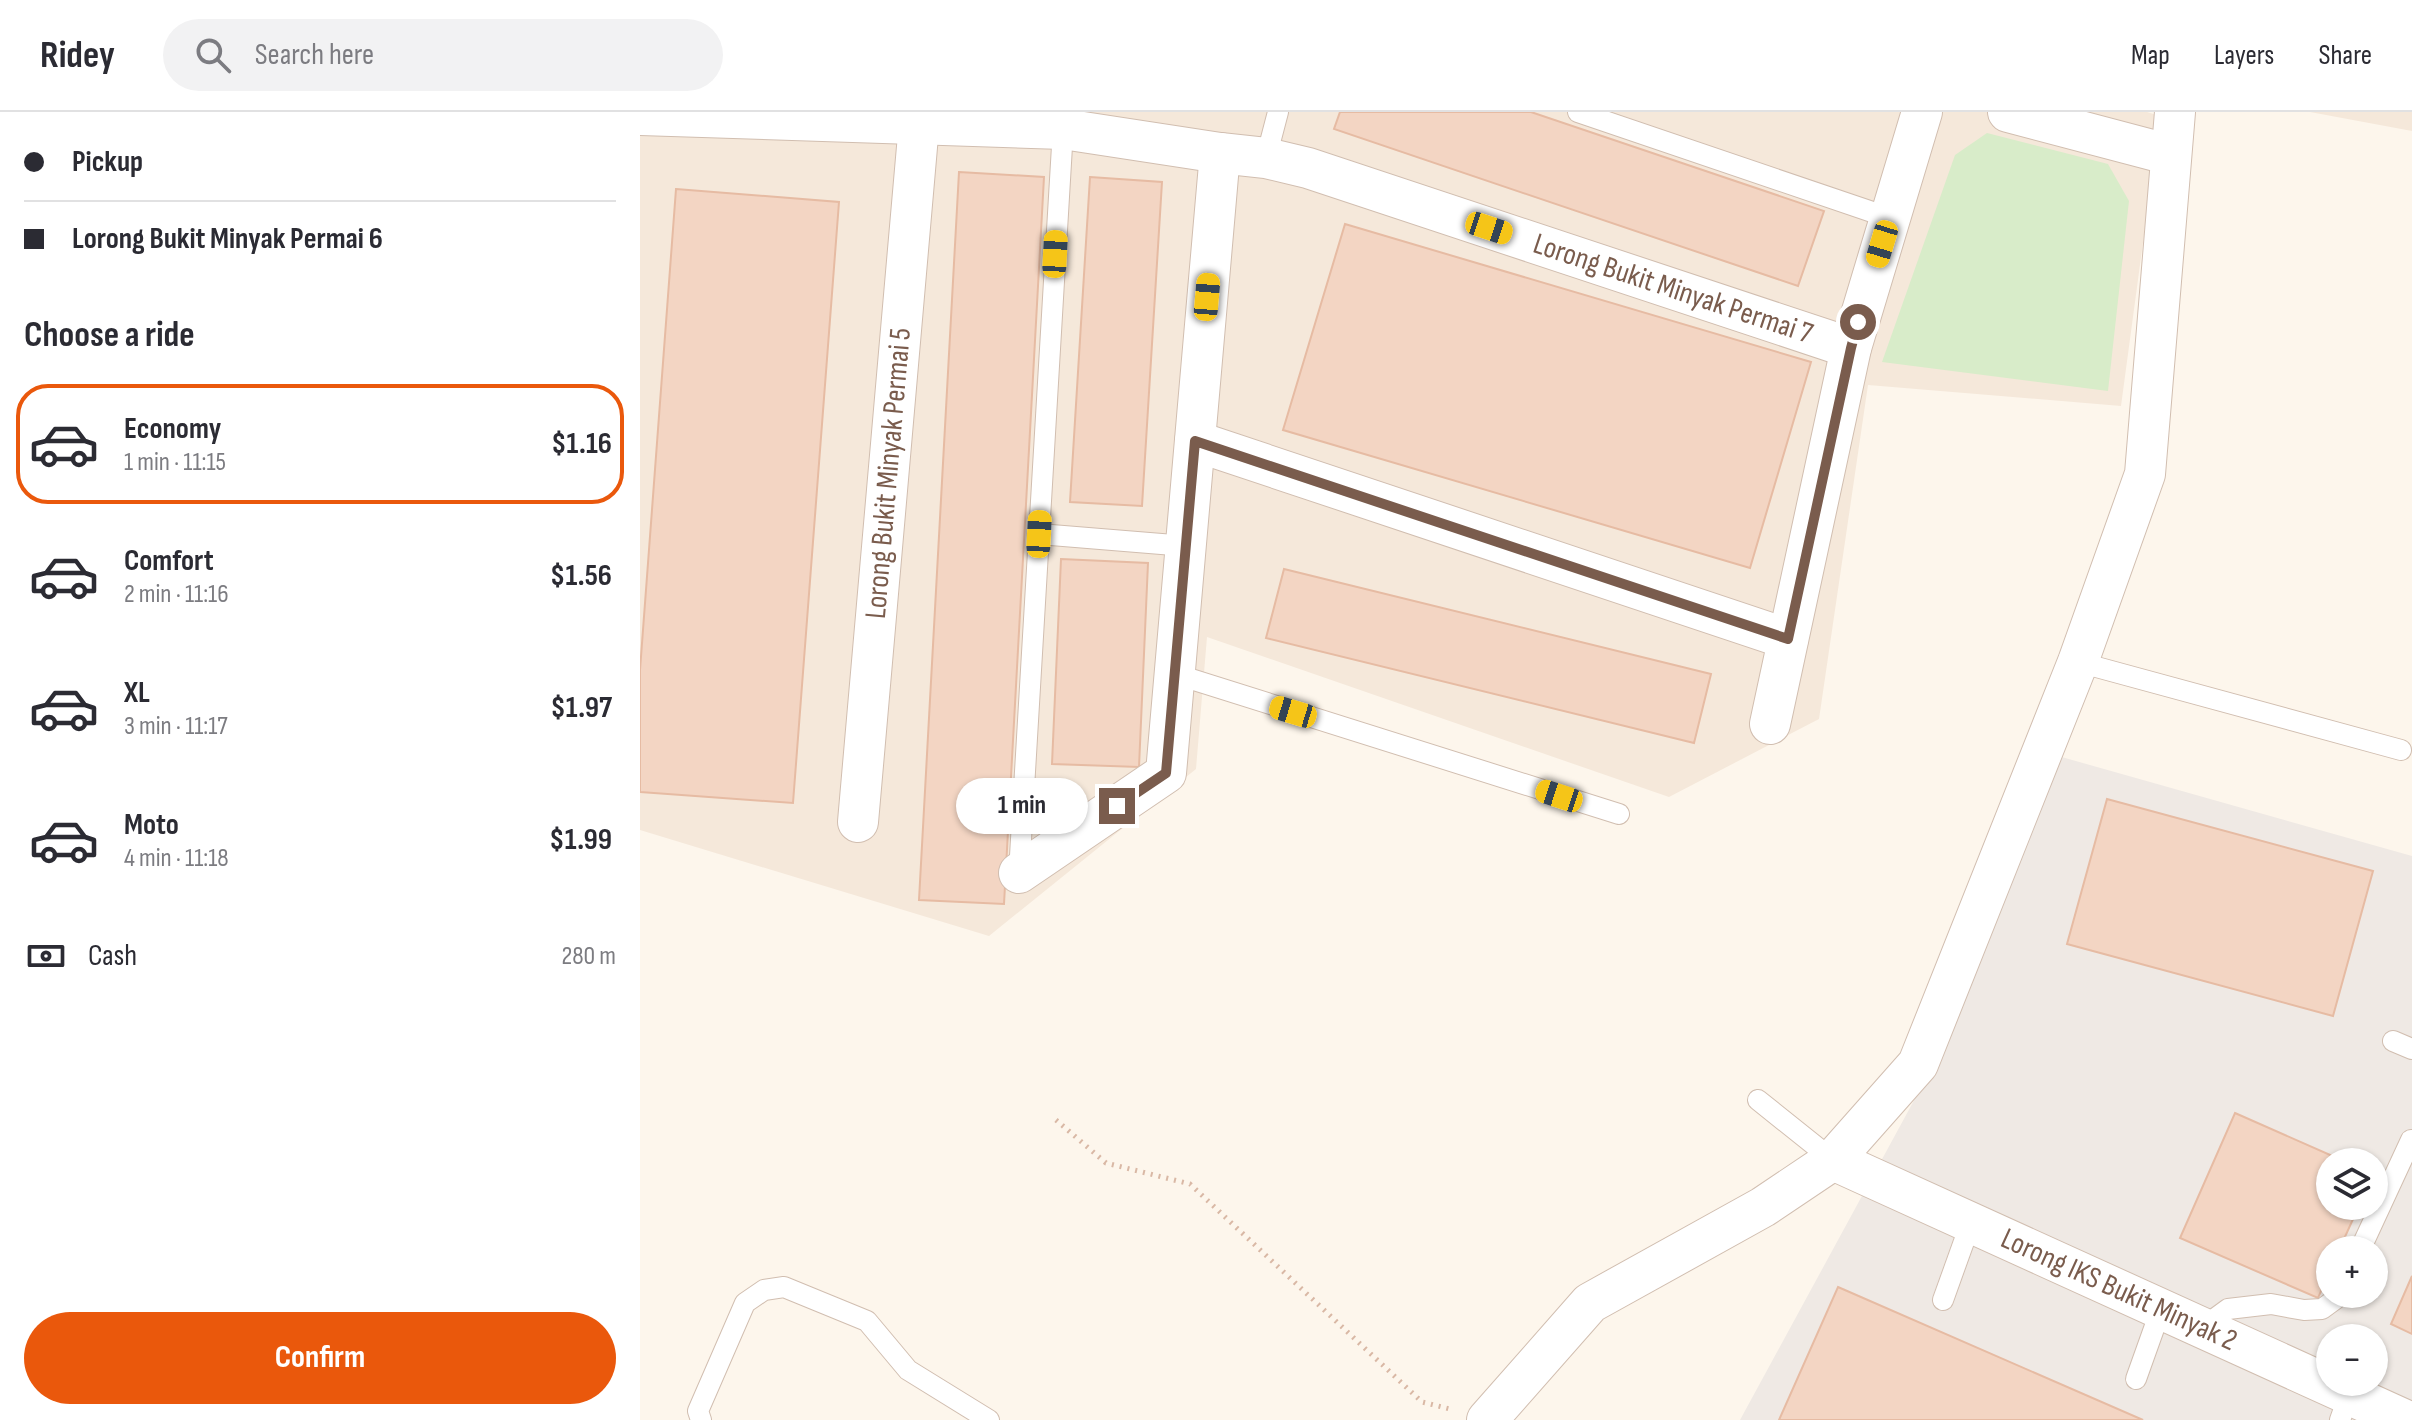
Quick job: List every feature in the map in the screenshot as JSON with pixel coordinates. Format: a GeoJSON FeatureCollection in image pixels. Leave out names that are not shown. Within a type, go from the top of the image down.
{"type":"FeatureCollection","features":[{"type":"Feature","properties":{"kind":"street"},"geometry":{"type":"LineString","coordinates":[[1770,724],[1851,348],[1922,112]]}},
{"type":"Feature","properties":{"kind":"street"},"geometry":{"type":"LineString","coordinates":[[2008,112],[2171,155]]}},
{"type":"Feature","properties":{"kind":"street"},"geometry":{"type":"LineString","coordinates":[[1487,1420],[1590,1303],[1763,1207],[1833,1160],[1918,1064],[2078,662],[2145,474],[2175,112]]}},
{"type":"Feature","properties":{"kind":"street","name":"Lorong Bukit Minyak Permai 7"},"geometry":{"type":"LineString","coordinates":[[640,115],[1063,129],[1266,158],[1308,168],[1851,348]]}},
{"type":"Feature","properties":{"kind":"street","name":"Lorong Bukit Minyak Permai 5"},"geometry":{"type":"LineString","coordinates":[[858,822],[919,124]]}},
{"type":"Feature","properties":{"kind":"street"},"geometry":{"type":"LineString","coordinates":[[1019,873],[1166,773],[1220,153]]}},
{"type":"Feature","properties":{"kind":"street"},"geometry":{"type":"LineString","coordinates":[[1195,441],[1788,639]]}},
{"type":"Feature","properties":{"kind":"street","name":"Lorong IKS Bukit Minyak 2"},"geometry":{"type":"LineString","coordinates":[[1833,1160],[2202,1328],[2345,1407],[2405,1420]]}},
{"type":"Feature","properties":{"kind":"lane"},"geometry":{"type":"LineString","coordinates":[[1266,158],[1278,112]]}},
{"type":"Feature","properties":{"kind":"lane"},"geometry":{"type":"LineString","coordinates":[[1578,112],[1890,218]]}},
{"type":"Feature","properties":{"kind":"lane"},"geometry":{"type":"LineString","coordinates":[[1019,873],[1063,129]]}},
{"type":"Feature","properties":{"kind":"lane"},"geometry":{"type":"LineString","coordinates":[[1039,534],[1186,546]]}},
{"type":"Feature","properties":{"kind":"lane"},"geometry":{"type":"LineString","coordinates":[[2078,662],[2401,750]]}},
{"type":"Feature","properties":{"kind":"lane"},"geometry":{"type":"LineString","coordinates":[[1175,674],[1619,814]]}},
{"type":"Feature","properties":{"kind":"lane"},"geometry":{"type":"LineString","coordinates":[[1758,1100],[1833,1160]]}},
{"type":"Feature","properties":{"kind":"lane"},"geometry":{"type":"LineString","coordinates":[[2366,1236],[2411,1140]]}},
{"type":"Feature","properties":{"kind":"lane"},"geometry":{"type":"LineString","coordinates":[[1943,1300],[1971,1222]]}},
{"type":"Feature","properties":{"kind":"lane"},"geometry":{"type":"LineString","coordinates":[[701,1420],[698,1411],[745,1303],[764,1290],[784,1287],[867,1321],[908,1370],[989,1420]]}},
{"type":"Feature","properties":{"kind":"lane"},"geometry":{"type":"LineString","coordinates":[[2202,1328],[2228,1309],[2271,1304],[2304,1310],[2323,1308]]}},
{"type":"Feature","properties":{"kind":"lane"},"geometry":{"type":"LineString","coordinates":[[2136,1379],[2161,1309]]}},
{"type":"Feature","properties":{"kind":"path"},"geometry":{"type":"LineString","coordinates":[[1056,1120],[1106,1163],[1190,1184],[1422,1402]]}},
{"type":"Feature","properties":{"kind":"shaded area"},"geometry":{"type":"Polygon","coordinates":[[[640,112],[2147,112],[2160,116],[2121,406],[1868,385],[1819,719],[1669,797],[1207,637],[1196,769],[989,936],[640,830],[640,112]]]}},
{"type":"Feature","properties":{"kind":"shaded area"},"geometry":{"type":"Polygon","coordinates":[[[2310,112],[2412,112],[2412,131],[2310,112]]]}},
{"type":"Feature","properties":{"kind":"shaded area"},"geometry":{"type":"Polygon","coordinates":[[[2051,754],[2412,856],[2412,1420],[1740,1420],[1954,1027],[2051,754]]]}},
{"type":"Feature","properties":{"kind":"green space"},"geometry":{"type":"Polygon","coordinates":[[[1987,133],[2108,164],[2129,201],[2108,391],[1882,362],[1955,155],[1987,133]]]}},
{"type":"Feature","properties":{"kind":"building"},"geometry":{"type":"Polygon","coordinates":[[[1340,112],[1531,112],[1824,211],[1798,286],[1334,129],[1340,112]]]}},
{"type":"Feature","properties":{"kind":"building"},"geometry":{"type":"Polygon","coordinates":[[[959,172],[1044,177],[1004,904],[919,900],[959,172]]]}},
{"type":"Feature","properties":{"kind":"building"},"geometry":{"type":"Polygon","coordinates":[[[1090,177],[1162,182],[1142,506],[1070,502],[1090,177]]]}},
{"type":"Feature","properties":{"kind":"building"},"geometry":{"type":"Polygon","coordinates":[[[676,189],[839,202],[793,803],[640,792],[640,670],[676,189]]]}},
{"type":"Feature","properties":{"kind":"building"},"geometry":{"type":"Polygon","coordinates":[[[1345,224],[1811,362],[1750,568],[1283,430],[1345,224]]]}},
{"type":"Feature","properties":{"kind":"building"},"geometry":{"type":"Polygon","coordinates":[[[1061,559],[1148,563],[1139,767],[1052,764],[1061,559]]]}},
{"type":"Feature","properties":{"kind":"building"},"geometry":{"type":"Polygon","coordinates":[[[1284,569],[1711,674],[1694,743],[1266,638],[1284,569]]]}},
{"type":"Feature","properties":{"kind":"building"},"geometry":{"type":"Polygon","coordinates":[[[2107,799],[2373,871],[2333,1016],[2067,944],[2107,799]]]}},
{"type":"Feature","properties":{"kind":"building"},"geometry":{"type":"Polygon","coordinates":[[[2235,1113],[2316,1149],[2316,1220],[2353,1220],[2345,1236],[2316,1236],[2316,1297],[2180,1238],[2235,1113]]]}},
{"type":"Feature","properties":{"kind":"building"},"geometry":{"type":"Polygon","coordinates":[[[2412,1276],[2412,1334],[2391,1324],[2412,1276]]]}},
{"type":"Feature","properties":{"kind":"building"},"geometry":{"type":"Polygon","coordinates":[[[1838,1287],[2143,1420],[1779,1420],[1838,1287]]]}},
{"type":"Feature","properties":{"kind":"route"},"geometry":{"type":"LineString","coordinates":[[1117,806],[1166,773],[1195,441],[1788,639],[1858,322]]}}]}
